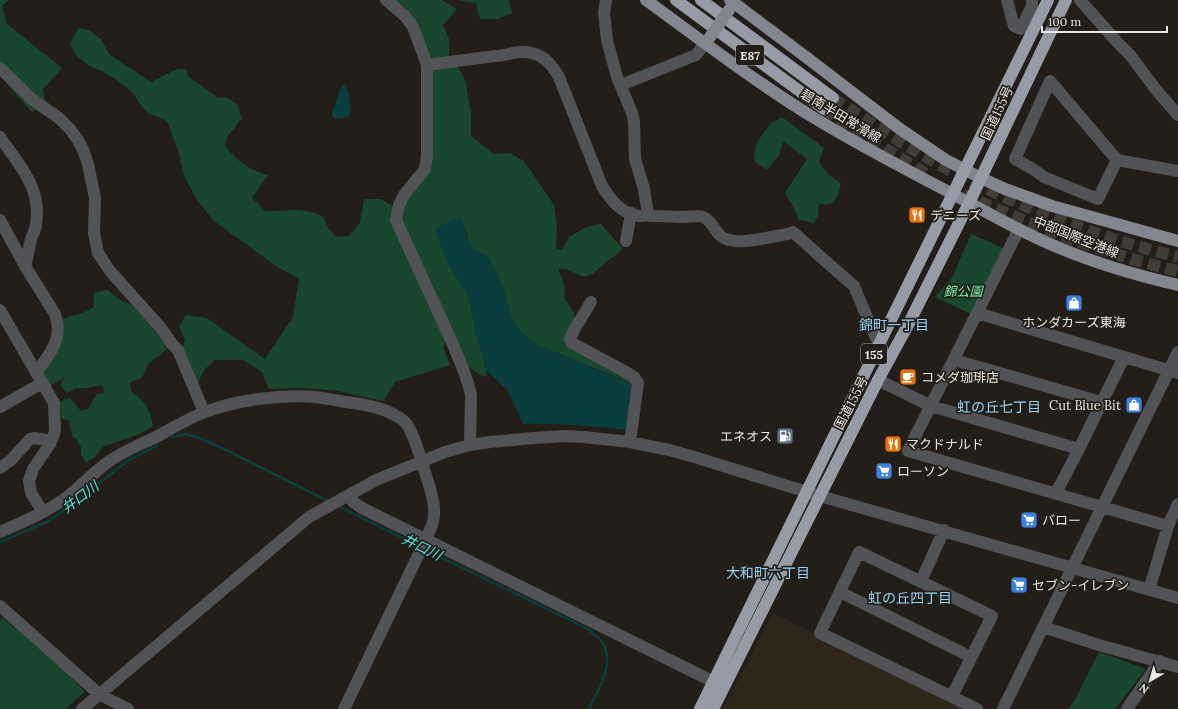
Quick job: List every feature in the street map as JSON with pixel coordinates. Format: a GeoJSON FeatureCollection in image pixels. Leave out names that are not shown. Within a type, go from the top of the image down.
{"type":"FeatureCollection","features":[{"type":"Feature","properties":{"kind":"highway","name":"E87"},"geometry":{"type":"LineString","coordinates":[[676,0],[824,109]]}},
{"type":"Feature","properties":{"kind":"highway","name":"E87"},"geometry":{"type":"LineString","coordinates":[[701,0],[833,98]]}},
{"type":"Feature","properties":{"kind":"highway","name":"国道155号"},"geometry":{"type":"LineString","coordinates":[[700,709],[808,492],[1048,0]]}},
{"type":"Feature","properties":{"kind":"highway","name":"国道155号"},"geometry":{"type":"LineString","coordinates":[[713,709],[878,380],[908,325],[969,203],[1066,0]]}},
{"type":"Feature","properties":{"kind":"main road","name":"碧南半田常滑線"},"geometry":{"type":"LineString","coordinates":[[646,0],[707,40],[758,81],[816,119],[969,203]]}},
{"type":"Feature","properties":{"kind":"main road","name":"碧南半田常滑線"},"geometry":{"type":"LineString","coordinates":[[707,40],[731,4],[806,57],[900,129],[935,153],[981,178]]}},
{"type":"Feature","properties":{"kind":"main road","name":"中部国際空港線"},"geometry":{"type":"LineString","coordinates":[[981,178],[1005,189],[1052,206],[1178,241]]}},
{"type":"Feature","properties":{"kind":"main road","name":"中部国際空港線"},"geometry":{"type":"LineString","coordinates":[[969,203],[1050,244],[1083,258],[1178,285]]}},
{"type":"Feature","properties":{"kind":"street"},"geometry":{"type":"LineString","coordinates":[[386,0],[405,16],[412,27],[427,65],[427,156],[425,168],[404,195],[399,205],[396,220],[442,320],[470,389],[470,445]]}},
{"type":"Feature","properties":{"kind":"street"},"geometry":{"type":"LineString","coordinates":[[606,0],[604,13],[606,40],[632,112],[634,122],[635,159],[644,189],[648,215]]}},
{"type":"Feature","properties":{"kind":"street"},"geometry":{"type":"LineString","coordinates":[[1007,0],[1014,26],[1021,29],[1032,6],[1032,0]]}},
{"type":"Feature","properties":{"kind":"street"},"geometry":{"type":"LineString","coordinates":[[1080,0],[1130,55],[1157,91],[1178,115]]}},
{"type":"Feature","properties":{"kind":"street"},"geometry":{"type":"LineString","coordinates":[[621,85],[696,55],[707,40]]}},
{"type":"Feature","properties":{"kind":"street"},"geometry":{"type":"LineString","coordinates":[[427,65],[498,56],[512,52],[524,51],[543,58],[551,64],[559,77],[602,186],[618,207],[638,216],[703,216],[713,224],[722,237],[729,240],[751,240],[793,232],[854,286],[875,336],[880,342]]}},
{"type":"Feature","properties":{"kind":"street"},"geometry":{"type":"LineString","coordinates":[[0,68],[33,100],[59,118],[78,140],[88,164],[94,198],[94,232],[98,253],[102,261],[162,328],[172,344],[178,350],[204,412]]}},
{"type":"Feature","properties":{"kind":"street"},"geometry":{"type":"LineString","coordinates":[[1117,160],[1098,199],[1044,178],[1033,169],[1015,159],[1050,81],[1117,160],[1178,171]]}},
{"type":"Feature","properties":{"kind":"street"},"geometry":{"type":"LineString","coordinates":[[0,137],[27,176],[33,188],[38,211],[25,266]]}},
{"type":"Feature","properties":{"kind":"street"},"geometry":{"type":"LineString","coordinates":[[626,241],[631,213]]}},
{"type":"Feature","properties":{"kind":"street"},"geometry":{"type":"LineString","coordinates":[[0,220],[4,235],[55,314],[58,325],[57,338],[54,348],[39,378],[1,404]]}},
{"type":"Feature","properties":{"kind":"street"},"geometry":{"type":"LineString","coordinates":[[1019,229],[908,451],[1168,526]]}},
{"type":"Feature","properties":{"kind":"street"},"geometry":{"type":"LineString","coordinates":[[590,302],[570,339],[572,343],[626,372],[638,383],[630,442]]}},
{"type":"Feature","properties":{"kind":"street"},"geometry":{"type":"LineString","coordinates":[[0,310],[54,403],[55,431],[51,441],[33,469],[29,481],[31,493],[43,512]]}},
{"type":"Feature","properties":{"kind":"street"},"geometry":{"type":"LineString","coordinates":[[977,313],[1174,371]]}},
{"type":"Feature","properties":{"kind":"street"},"geometry":{"type":"LineString","coordinates":[[1003,709],[1102,507],[1174,371],[1178,352]]}},
{"type":"Feature","properties":{"kind":"street"},"geometry":{"type":"LineString","coordinates":[[1056,493],[1124,356]]}},
{"type":"Feature","properties":{"kind":"street"},"geometry":{"type":"LineString","coordinates":[[954,360],[1101,402]]}},
{"type":"Feature","properties":{"kind":"street"},"geometry":{"type":"LineString","coordinates":[[878,380],[931,406],[1079,449]]}},
{"type":"Feature","properties":{"kind":"street"},"geometry":{"type":"LineString","coordinates":[[0,532],[36,516],[68,496],[94,473],[123,453],[204,412],[242,401],[256,399],[314,397],[369,406],[394,414],[406,423],[411,431],[422,462],[434,507],[432,525],[344,709]]}},
{"type":"Feature","properties":{"kind":"street"},"geometry":{"type":"LineString","coordinates":[[82,709],[309,517],[376,480],[445,452],[470,445],[527,438],[565,436],[630,442],[691,456],[820,496],[944,530],[1178,598]]}},
{"type":"Feature","properties":{"kind":"street"},"geometry":{"type":"LineString","coordinates":[[0,468],[11,460],[30,439],[35,438],[51,441]]}},
{"type":"Feature","properties":{"kind":"street"},"geometry":{"type":"LineString","coordinates":[[349,495],[353,502],[362,508],[714,682]]}},
{"type":"Feature","properties":{"kind":"street"},"geometry":{"type":"LineString","coordinates":[[1150,590],[1168,526],[1178,504]]}},
{"type":"Feature","properties":{"kind":"street"},"geometry":{"type":"LineString","coordinates":[[921,581],[944,530]]}},
{"type":"Feature","properties":{"kind":"street"},"geometry":{"type":"LineString","coordinates":[[952,696],[992,616],[859,552],[820,633],[977,709]]}},
{"type":"Feature","properties":{"kind":"street"},"geometry":{"type":"LineString","coordinates":[[840,592],[971,657]]}},
{"type":"Feature","properties":{"kind":"street"},"geometry":{"type":"LineString","coordinates":[[0,606],[99,694],[128,709]]}},
{"type":"Feature","properties":{"kind":"street"},"geometry":{"type":"LineString","coordinates":[[1042,627],[1178,667]]}},
{"type":"Feature","properties":{"kind":"street"},"geometry":{"type":"LineString","coordinates":[[1127,709],[1160,661]]}},
{"type":"Feature","properties":{"kind":"shaded area"},"geometry":{"type":"Polygon","coordinates":[[[772,613],[968,709],[723,709],[772,613]]]}},
{"type":"Feature","properties":{"kind":"green space"},"geometry":{"type":"Polygon","coordinates":[[[0,0],[9,0],[2,6],[7,24],[62,68],[43,89],[46,108],[31,111],[0,76],[0,0]]]}},
{"type":"Feature","properties":{"kind":"green space"},"geometry":{"type":"Polygon","coordinates":[[[392,0],[442,0],[457,9],[443,25],[449,39],[449,59],[429,60],[392,0]]]}},
{"type":"Feature","properties":{"kind":"green space"},"geometry":{"type":"Polygon","coordinates":[[[457,0],[509,0],[512,13],[498,19],[480,19],[476,3],[457,0]]]}},
{"type":"Feature","properties":{"kind":"green space"},"geometry":{"type":"Polygon","coordinates":[[[78,28],[89,30],[101,39],[109,54],[151,82],[177,69],[186,69],[188,76],[217,98],[226,97],[237,104],[242,118],[227,137],[225,146],[244,164],[268,175],[252,198],[265,211],[299,210],[315,213],[323,217],[329,229],[336,237],[349,236],[360,223],[364,199],[381,199],[394,207],[447,341],[443,347],[450,365],[395,382],[383,401],[333,390],[300,388],[269,389],[262,372],[243,360],[215,360],[204,370],[198,383],[183,347],[185,340],[179,326],[186,315],[207,318],[265,359],[293,317],[299,279],[276,266],[214,221],[197,200],[184,176],[178,150],[167,121],[148,113],[141,106],[134,94],[118,81],[102,71],[89,66],[75,54],[70,44],[78,28]]]}},
{"type":"Feature","properties":{"kind":"green space"},"geometry":{"type":"Polygon","coordinates":[[[457,65],[465,80],[471,113],[471,136],[494,154],[510,153],[524,161],[554,205],[557,226],[556,248],[562,250],[569,237],[586,227],[601,224],[623,249],[592,274],[584,277],[565,269],[558,269],[564,284],[565,299],[573,311],[575,319],[566,342],[625,375],[634,386],[631,388],[625,381],[538,345],[520,331],[511,317],[504,291],[496,270],[487,256],[475,250],[469,242],[465,227],[460,282],[468,296],[474,320],[475,332],[484,358],[487,375],[484,377],[467,366],[400,221],[400,207],[419,182],[430,69],[457,65]]]}},
{"type":"Feature","properties":{"kind":"green space"},"geometry":{"type":"Polygon","coordinates":[[[782,117],[824,148],[819,162],[828,174],[841,183],[839,193],[833,203],[819,203],[818,215],[814,223],[799,220],[785,193],[807,159],[783,141],[780,154],[767,170],[755,162],[754,154],[757,142],[771,123],[782,117]]]}},
{"type":"Feature","properties":{"kind":"green space","name":"錦公園"},"geometry":{"type":"Polygon","coordinates":[[[971,234],[1003,248],[971,314],[935,297],[952,278],[971,234]]]}},
{"type":"Feature","properties":{"kind":"green space"},"geometry":{"type":"Polygon","coordinates":[[[107,290],[121,301],[136,306],[167,346],[165,351],[148,364],[142,378],[130,382],[131,391],[148,409],[153,426],[144,432],[104,446],[94,458],[86,463],[81,454],[81,447],[77,440],[73,437],[69,420],[62,419],[60,403],[64,399],[70,398],[81,411],[88,409],[97,394],[105,393],[102,385],[77,388],[67,393],[60,385],[64,378],[48,387],[42,372],[55,354],[61,342],[62,329],[60,321],[90,310],[94,307],[94,293],[107,290]]]}},
{"type":"Feature","properties":{"kind":"green space"},"geometry":{"type":"Polygon","coordinates":[[[3,618],[66,671],[85,692],[65,709],[0,709],[0,619],[3,618]]]}},
{"type":"Feature","properties":{"kind":"green space"},"geometry":{"type":"Polygon","coordinates":[[[1099,652],[1146,669],[1115,709],[1068,709],[1074,701],[1099,652]]]}},
{"type":"Feature","properties":{"kind":"water"},"geometry":{"type":"Polygon","coordinates":[[[342,85],[344,85],[348,91],[351,113],[348,117],[335,119],[332,116],[332,113],[342,85]]]}},
{"type":"Feature","properties":{"kind":"water"},"geometry":{"type":"Polygon","coordinates":[[[459,217],[461,218],[469,242],[475,250],[487,256],[496,270],[504,291],[511,317],[520,331],[538,345],[628,383],[631,388],[626,430],[574,425],[523,424],[508,391],[487,371],[475,332],[474,320],[468,296],[448,264],[435,230],[436,228],[459,217]]]}},
{"type":"Feature","properties":{"kind":"waterway","name":"井口川"},"geometry":{"type":"LineString","coordinates":[[172,437],[186,434],[197,437],[330,502]]}},
{"type":"Feature","properties":{"kind":"waterway","name":"井口川"},"geometry":{"type":"LineString","coordinates":[[0,542],[49,521],[129,460],[158,445]]}},
{"type":"Feature","properties":{"kind":"waterway","name":"井口川"},"geometry":{"type":"LineString","coordinates":[[338,506],[419,546]]}},
{"type":"Feature","properties":{"kind":"waterway","name":"井口川"},"geometry":{"type":"LineString","coordinates":[[426,550],[588,629],[599,638],[606,650],[606,668],[601,685],[589,709]]}},
{"type":"Feature","properties":{"kind":"tunnel"},"geometry":{"type":"LineString","coordinates":[[833,98],[887,134],[930,159],[1000,195],[1088,230],[1178,257]]}},
{"type":"Feature","properties":{"kind":"tunnel"},"geometry":{"type":"LineString","coordinates":[[824,109],[926,174]]}},
{"type":"Feature","properties":{"kind":"tunnel"},"geometry":{"type":"LineString","coordinates":[[963,194],[1025,221],[1081,242],[1139,261],[1178,271]]}},
{"type":"Feature","properties":{"kind":"place","name":"デニーズ"},"geometry":{"type":"Point","coordinates":[917,215]}},
{"type":"Feature","properties":{"kind":"place","name":"ホンダカーズ東海"},"geometry":{"type":"Point","coordinates":[1074,303]}},
{"type":"Feature","properties":{"kind":"place","name":"コメダ珈琲店"},"geometry":{"type":"Point","coordinates":[908,377]}},
{"type":"Feature","properties":{"kind":"place","name":"Cut Blue Bit"},"geometry":{"type":"Point","coordinates":[1134,405]}},
{"type":"Feature","properties":{"kind":"place","name":"エネオス"},"geometry":{"type":"Point","coordinates":[785,436]}},
{"type":"Feature","properties":{"kind":"place","name":"マクドナルド"},"geometry":{"type":"Point","coordinates":[893,444]}},
{"type":"Feature","properties":{"kind":"place","name":"ローソン"},"geometry":{"type":"Point","coordinates":[884,471]}},
{"type":"Feature","properties":{"kind":"place","name":"バロー"},"geometry":{"type":"Point","coordinates":[1029,520]}},
{"type":"Feature","properties":{"kind":"place","name":"セブン-イレブン"},"geometry":{"type":"Point","coordinates":[1019,585]}},
{"type":"Feature","properties":{"kind":"district","name":"錦町一丁目"},"geometry":{"type":"Point","coordinates":[894,325]}},
{"type":"Feature","properties":{"kind":"district","name":"虹の丘七丁目"},"geometry":{"type":"Point","coordinates":[999,407]}},
{"type":"Feature","properties":{"kind":"district","name":"大和町六丁目"},"geometry":{"type":"Point","coordinates":[768,573]}},
{"type":"Feature","properties":{"kind":"district","name":"虹の丘四丁目"},"geometry":{"type":"Point","coordinates":[910,598]}}]}
